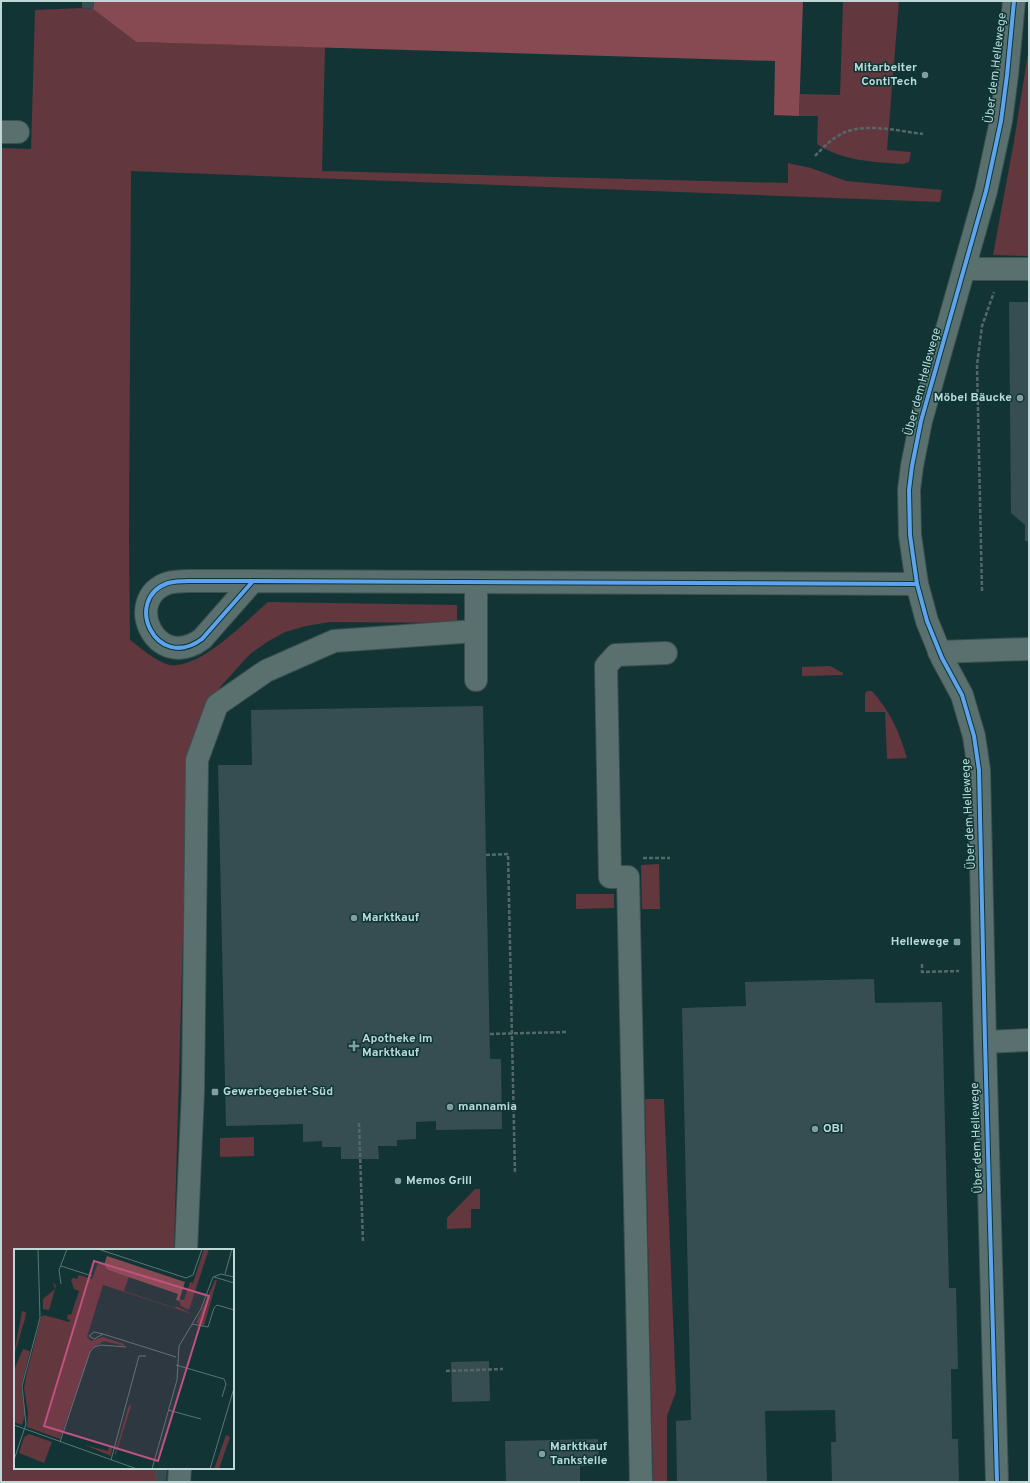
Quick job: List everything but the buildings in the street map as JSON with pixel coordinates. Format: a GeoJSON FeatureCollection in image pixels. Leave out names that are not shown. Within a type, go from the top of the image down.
{"type":"FeatureCollection","features":[{"type":"Feature","properties":{"kind":"street","name":"Über dem Hellewege"},"geometry":{"type":"LineString","coordinates":[[996,1482],[979,770],[974,736],[962,695],[939,652],[927,621],[917,584],[909,514],[909,490],[921,421],[986,191],[1001,121],[1014,1]]}},
{"type":"Feature","properties":{"kind":"street"},"geometry":{"type":"LineString","coordinates":[[964,269],[1029,269]]}},
{"type":"Feature","properties":{"kind":"street"},"geometry":{"type":"LineString","coordinates":[[254,581],[196,644],[181,648],[165,645],[158,641],[146,621],[147,605],[155,592],[161,586],[176,581],[254,581],[917,584]]}},
{"type":"Feature","properties":{"kind":"street"},"geometry":{"type":"LineString","coordinates":[[476,582],[476,680]]}},
{"type":"Feature","properties":{"kind":"street"},"geometry":{"type":"LineString","coordinates":[[186,1249],[193,1091],[197,760],[218,705],[266,671],[334,641],[476,631]]}},
{"type":"Feature","properties":{"kind":"street"},"geometry":{"type":"LineString","coordinates":[[939,652],[1029,649]]}},
{"type":"Feature","properties":{"kind":"street"},"geometry":{"type":"LineString","coordinates":[[641,1482],[628,877],[610,878],[606,666],[616,655],[666,653]]}},
{"type":"Feature","properties":{"kind":"street"},"geometry":{"type":"LineString","coordinates":[[985,1042],[1029,1040]]}},
{"type":"Feature","properties":{"kind":"street"},"geometry":{"type":"LineString","coordinates":[[179,1482],[180,1469]]}},
{"type":"Feature","properties":{"kind":"path"},"geometry":{"type":"LineString","coordinates":[[815,156],[839,135],[850,130],[875,128],[923,134]]}},
{"type":"Feature","properties":{"kind":"path"},"geometry":{"type":"LineString","coordinates":[[982,592],[977,366],[982,326],[1002,269]]}},
{"type":"Feature","properties":{"kind":"path"},"geometry":{"type":"LineString","coordinates":[[486,855],[508,854],[515,1174]]}},
{"type":"Feature","properties":{"kind":"path"},"geometry":{"type":"LineString","coordinates":[[922,964],[922,972],[953,971]]}},
{"type":"Feature","properties":{"kind":"path"},"geometry":{"type":"LineString","coordinates":[[490,1034],[566,1032]]}},
{"type":"Feature","properties":{"kind":"path"},"geometry":{"type":"LineString","coordinates":[[359,1123],[363,1243]]}},
{"type":"Feature","properties":{"kind":"path"},"geometry":{"type":"LineString","coordinates":[[446,1371],[503,1369]]}},
{"type":"Feature","properties":{"kind":"shaded area"},"geometry":{"type":"Polygon","coordinates":[[[94,1],[803,1],[799,116],[774,115],[775,61],[136,42],[93,9],[94,1]]]}},
{"type":"Feature","properties":{"kind":"shaded area"},"geometry":{"type":"Polygon","coordinates":[[[843,1],[899,1],[887,150],[911,152],[909,162],[903,164],[858,160],[827,150],[817,144],[818,116],[799,116],[800,94],[840,95],[843,1]]]}},
{"type":"Feature","properties":{"kind":"shaded area"},"geometry":{"type":"Polygon","coordinates":[[[93,9],[136,42],[325,47],[322,171],[788,183],[788,163],[811,168],[846,181],[942,190],[940,202],[131,171],[129,538],[130,640],[161,662],[178,665],[192,661],[206,654],[234,633],[268,602],[457,605],[457,623],[330,622],[306,626],[285,632],[250,654],[221,686],[195,732],[188,758],[174,1249],[14,1249],[14,1469],[157,1469],[155,1482],[1,1482],[1,148],[31,149],[35,10],[93,9]]]}},
{"type":"Feature","properties":{"kind":"shaded area"},"geometry":{"type":"Polygon","coordinates":[[[1029,47],[1029,256],[993,255],[1014,141],[1029,47]]]}},
{"type":"Feature","properties":{"kind":"shaded area"},"geometry":{"type":"Polygon","coordinates":[[[830,666],[843,673],[843,675],[802,676],[802,667],[830,666]]]}},
{"type":"Feature","properties":{"kind":"shaded area"},"geometry":{"type":"Polygon","coordinates":[[[867,691],[872,691],[889,715],[901,739],[907,758],[887,759],[885,712],[865,712],[865,694],[867,691]]]}},
{"type":"Feature","properties":{"kind":"shaded area"},"geometry":{"type":"Polygon","coordinates":[[[659,864],[660,909],[642,909],[641,865],[659,864]]]}},
{"type":"Feature","properties":{"kind":"shaded area"},"geometry":{"type":"Polygon","coordinates":[[[576,894],[614,894],[614,908],[576,909],[576,894]]]}},
{"type":"Feature","properties":{"kind":"shaded area"},"geometry":{"type":"Polygon","coordinates":[[[645,1099],[664,1099],[676,1392],[667,1416],[667,1482],[653,1482],[645,1099]]]}},
{"type":"Feature","properties":{"kind":"shaded area"},"geometry":{"type":"Polygon","coordinates":[[[254,1137],[254,1156],[220,1157],[220,1138],[254,1137]]]}},
{"type":"Feature","properties":{"kind":"shaded area"},"geometry":{"type":"Polygon","coordinates":[[[475,1189],[480,1189],[480,1209],[471,1209],[471,1228],[447,1229],[447,1218],[475,1189]]]}},
{"type":"Feature","properties":{"kind":"cycle path"},"geometry":{"type":"LineString","coordinates":[[997,1482],[979,770],[974,736],[962,695],[942,658],[927,621],[917,584],[910,535],[909,490],[921,421],[986,191],[1001,121],[1014,1]]}},
{"type":"Feature","properties":{"kind":"cycle path"},"geometry":{"type":"LineString","coordinates":[[253,581],[202,639],[185,647],[171,647],[159,640],[150,630],[146,617],[147,603],[154,591],[168,583],[180,581],[253,581],[917,584]]}},
{"type":"Feature","properties":{"kind":"place","name":"Mitarbeiter ContiTech"},"geometry":{"type":"Point","coordinates":[925,75]}},
{"type":"Feature","properties":{"kind":"place","name":"Möbel Bäucke"},"geometry":{"type":"Point","coordinates":[1020,398]}},
{"type":"Feature","properties":{"kind":"place","name":"Marktkauf"},"geometry":{"type":"Point","coordinates":[354,918]}},
{"type":"Feature","properties":{"kind":"place","name":"Hellewege"},"geometry":{"type":"Point","coordinates":[957,942]}},
{"type":"Feature","properties":{"kind":"place","name":"Apotheke im Marktkauf"},"geometry":{"type":"Point","coordinates":[354,1046]}},
{"type":"Feature","properties":{"kind":"place","name":"Gewerbegebiet-Süd"},"geometry":{"type":"Point","coordinates":[215,1092]}},
{"type":"Feature","properties":{"kind":"place","name":"mannamia"},"geometry":{"type":"Point","coordinates":[450,1107]}},
{"type":"Feature","properties":{"kind":"place","name":"OBI"},"geometry":{"type":"Point","coordinates":[815,1129]}},
{"type":"Feature","properties":{"kind":"place","name":"Memos Grill"},"geometry":{"type":"Point","coordinates":[398,1181]}},
{"type":"Feature","properties":{"kind":"place","name":"Marktkauf Tankstelle"},"geometry":{"type":"Point","coordinates":[542,1454]}}]}
